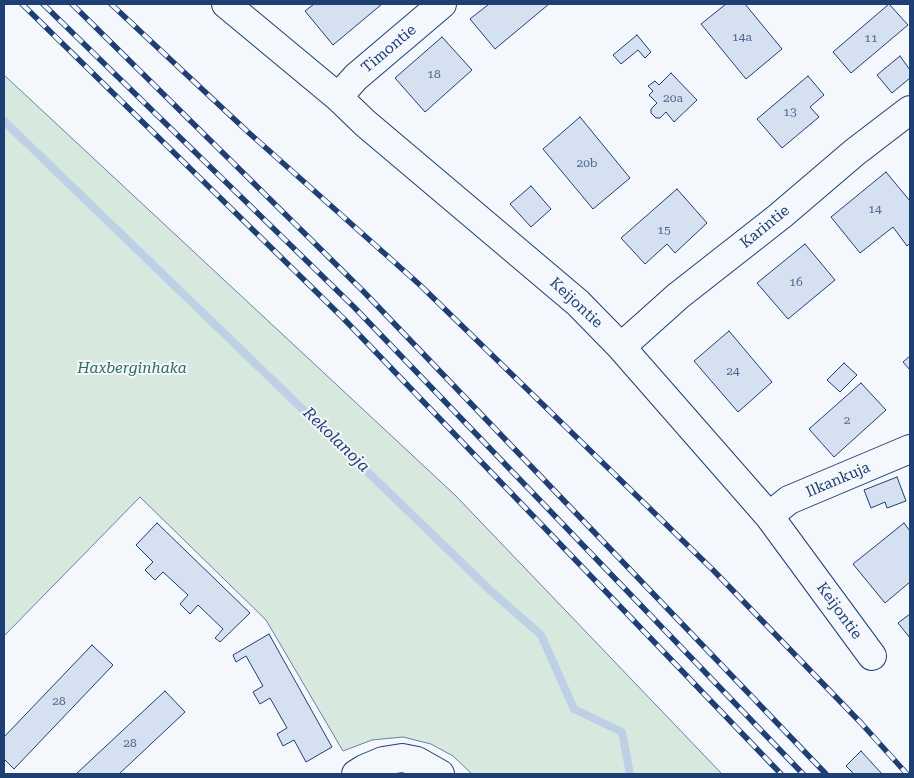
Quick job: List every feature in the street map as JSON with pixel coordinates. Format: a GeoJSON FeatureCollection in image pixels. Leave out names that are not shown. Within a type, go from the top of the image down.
{"type":"FeatureCollection","features":[{"type":"Feature","properties":{"kind":"street","name":"Keijontie"},"geometry":{"type":"LineString","coordinates":[[226,4],[338,97],[365,123],[578,303],[621,347],[768,516],[872,656]]}},
{"type":"Feature","properties":{"kind":"street","name":"Timontie"},"geometry":{"type":"LineString","coordinates":[[338,97],[356,77],[442,4]]}},
{"type":"Feature","properties":{"kind":"street","name":"Karintie"},"geometry":{"type":"LineString","coordinates":[[621,347],[678,296],[780,216],[855,152],[910,110]]}},
{"type":"Feature","properties":{"kind":"street","name":"Ilkankuja"},"geometry":{"type":"LineString","coordinates":[[768,516],[789,500],[910,449]]}},
{"type":"Feature","properties":{"kind":"street"},"geometry":{"type":"LineString","coordinates":[[356,774],[383,761],[402,758],[422,763],[440,774]]}},
{"type":"Feature","properties":{"kind":"green space","name":"Haxberginhaka"},"geometry":{"type":"Polygon","coordinates":[[[4,75],[455,495],[722,774],[472,774],[453,756],[431,744],[403,737],[372,740],[343,751],[266,620],[140,497],[4,636],[4,75]]]}},
{"type":"Feature","properties":{"kind":"building"},"geometry":{"type":"Polygon","coordinates":[[[314,4],[382,4],[333,45],[305,11],[314,4]]]}},
{"type":"Feature","properties":{"kind":"building"},"geometry":{"type":"Polygon","coordinates":[[[489,4],[549,4],[495,49],[470,19],[489,4]]]}},
{"type":"Feature","properties":{"kind":"building"},"geometry":{"type":"Polygon","coordinates":[[[726,4],[745,4],[782,49],[746,79],[701,24],[726,4]]]}},
{"type":"Feature","properties":{"kind":"building"},"geometry":{"type":"Polygon","coordinates":[[[889,4],[908,25],[851,73],[833,52],[889,4]]]}},
{"type":"Feature","properties":{"kind":"building"},"geometry":{"type":"Polygon","coordinates":[[[637,35],[651,52],[645,58],[638,50],[621,64],[613,55],[637,35]]]}},
{"type":"Feature","properties":{"kind":"building"},"geometry":{"type":"Polygon","coordinates":[[[442,37],[472,70],[425,112],[395,78],[442,37]]]}},
{"type":"Feature","properties":{"kind":"building"},"geometry":{"type":"Polygon","coordinates":[[[900,56],[910,70],[910,78],[892,93],[877,75],[900,56]]]}},
{"type":"Feature","properties":{"kind":"building"},"geometry":{"type":"Polygon","coordinates":[[[671,73],[697,100],[674,122],[666,112],[660,118],[656,118],[651,113],[651,109],[657,103],[649,95],[653,91],[648,86],[655,81],[659,85],[671,73]]]}},
{"type":"Feature","properties":{"kind":"building"},"geometry":{"type":"Polygon","coordinates":[[[808,76],[824,95],[810,107],[819,117],[782,148],[757,119],[808,76]]]}},
{"type":"Feature","properties":{"kind":"building"},"geometry":{"type":"Polygon","coordinates":[[[580,117],[630,178],[593,209],[543,149],[580,117]]]}},
{"type":"Feature","properties":{"kind":"building"},"geometry":{"type":"Polygon","coordinates":[[[886,172],[910,201],[910,243],[907,246],[893,227],[860,253],[831,217],[886,172]]]}},
{"type":"Feature","properties":{"kind":"building"},"geometry":{"type":"Polygon","coordinates":[[[531,186],[551,209],[531,227],[510,204],[531,186]]]}},
{"type":"Feature","properties":{"kind":"building"},"geometry":{"type":"Polygon","coordinates":[[[677,189],[707,223],[675,253],[667,244],[645,264],[621,238],[677,189]]]}},
{"type":"Feature","properties":{"kind":"building"},"geometry":{"type":"Polygon","coordinates":[[[805,244],[835,280],[788,319],[757,283],[805,244]]]}},
{"type":"Feature","properties":{"kind":"building"},"geometry":{"type":"Polygon","coordinates":[[[729,331],[772,382],[738,412],[694,361],[729,331]]]}},
{"type":"Feature","properties":{"kind":"building"},"geometry":{"type":"Polygon","coordinates":[[[910,356],[910,370],[903,362],[910,356]]]}},
{"type":"Feature","properties":{"kind":"building"},"geometry":{"type":"Polygon","coordinates":[[[844,363],[857,375],[840,392],[827,380],[844,363]]]}},
{"type":"Feature","properties":{"kind":"building"},"geometry":{"type":"Polygon","coordinates":[[[861,383],[886,410],[834,457],[809,429],[861,383]]]}},
{"type":"Feature","properties":{"kind":"building"},"geometry":{"type":"Polygon","coordinates":[[[897,477],[906,501],[887,508],[885,502],[871,508],[864,490],[897,477]]]}},
{"type":"Feature","properties":{"kind":"building"},"geometry":{"type":"Polygon","coordinates":[[[157,523],[250,613],[220,642],[215,638],[223,629],[198,605],[190,614],[180,604],[188,595],[163,572],[155,580],[145,570],[153,562],[136,545],[157,523]]]}},
{"type":"Feature","properties":{"kind":"building"},"geometry":{"type":"Polygon","coordinates":[[[904,523],[910,531],[910,582],[885,603],[853,564],[904,523]]]}},
{"type":"Feature","properties":{"kind":"building"},"geometry":{"type":"Polygon","coordinates":[[[910,614],[910,638],[898,623],[910,614]]]}},
{"type":"Feature","properties":{"kind":"building"},"geometry":{"type":"Polygon","coordinates":[[[269,634],[332,747],[306,762],[294,740],[283,746],[277,734],[287,728],[270,698],[260,704],[253,692],[263,686],[246,656],[236,662],[233,655],[269,634]]]}},
{"type":"Feature","properties":{"kind":"building"},"geometry":{"type":"Polygon","coordinates":[[[92,645],[113,665],[14,769],[4,759],[4,737],[92,645]]]}},
{"type":"Feature","properties":{"kind":"building"},"geometry":{"type":"Polygon","coordinates":[[[165,691],[185,712],[119,774],[76,774],[165,691]]]}},
{"type":"Feature","properties":{"kind":"building"},"geometry":{"type":"Polygon","coordinates":[[[861,751],[882,774],[854,774],[846,766],[861,751]]]}},
{"type":"Feature","properties":{"kind":"waterway","name":"Rekolanoja"},"geometry":{"type":"LineString","coordinates":[[4,121],[492,592],[541,635],[574,709],[622,732],[630,774]]}},
{"type":"Feature","properties":{"kind":"railway"},"geometry":{"type":"LineString","coordinates":[[22,4],[343,318],[781,774]]}},
{"type":"Feature","properties":{"kind":"railway"},"geometry":{"type":"LineString","coordinates":[[43,4],[354,307],[803,774]]}},
{"type":"Feature","properties":{"kind":"railway"},"geometry":{"type":"LineString","coordinates":[[72,4],[363,291],[826,774]]}},
{"type":"Feature","properties":{"kind":"railway"},"geometry":{"type":"LineString","coordinates":[[111,4],[248,132],[420,285],[714,571],[861,723],[907,774]]}}]}
